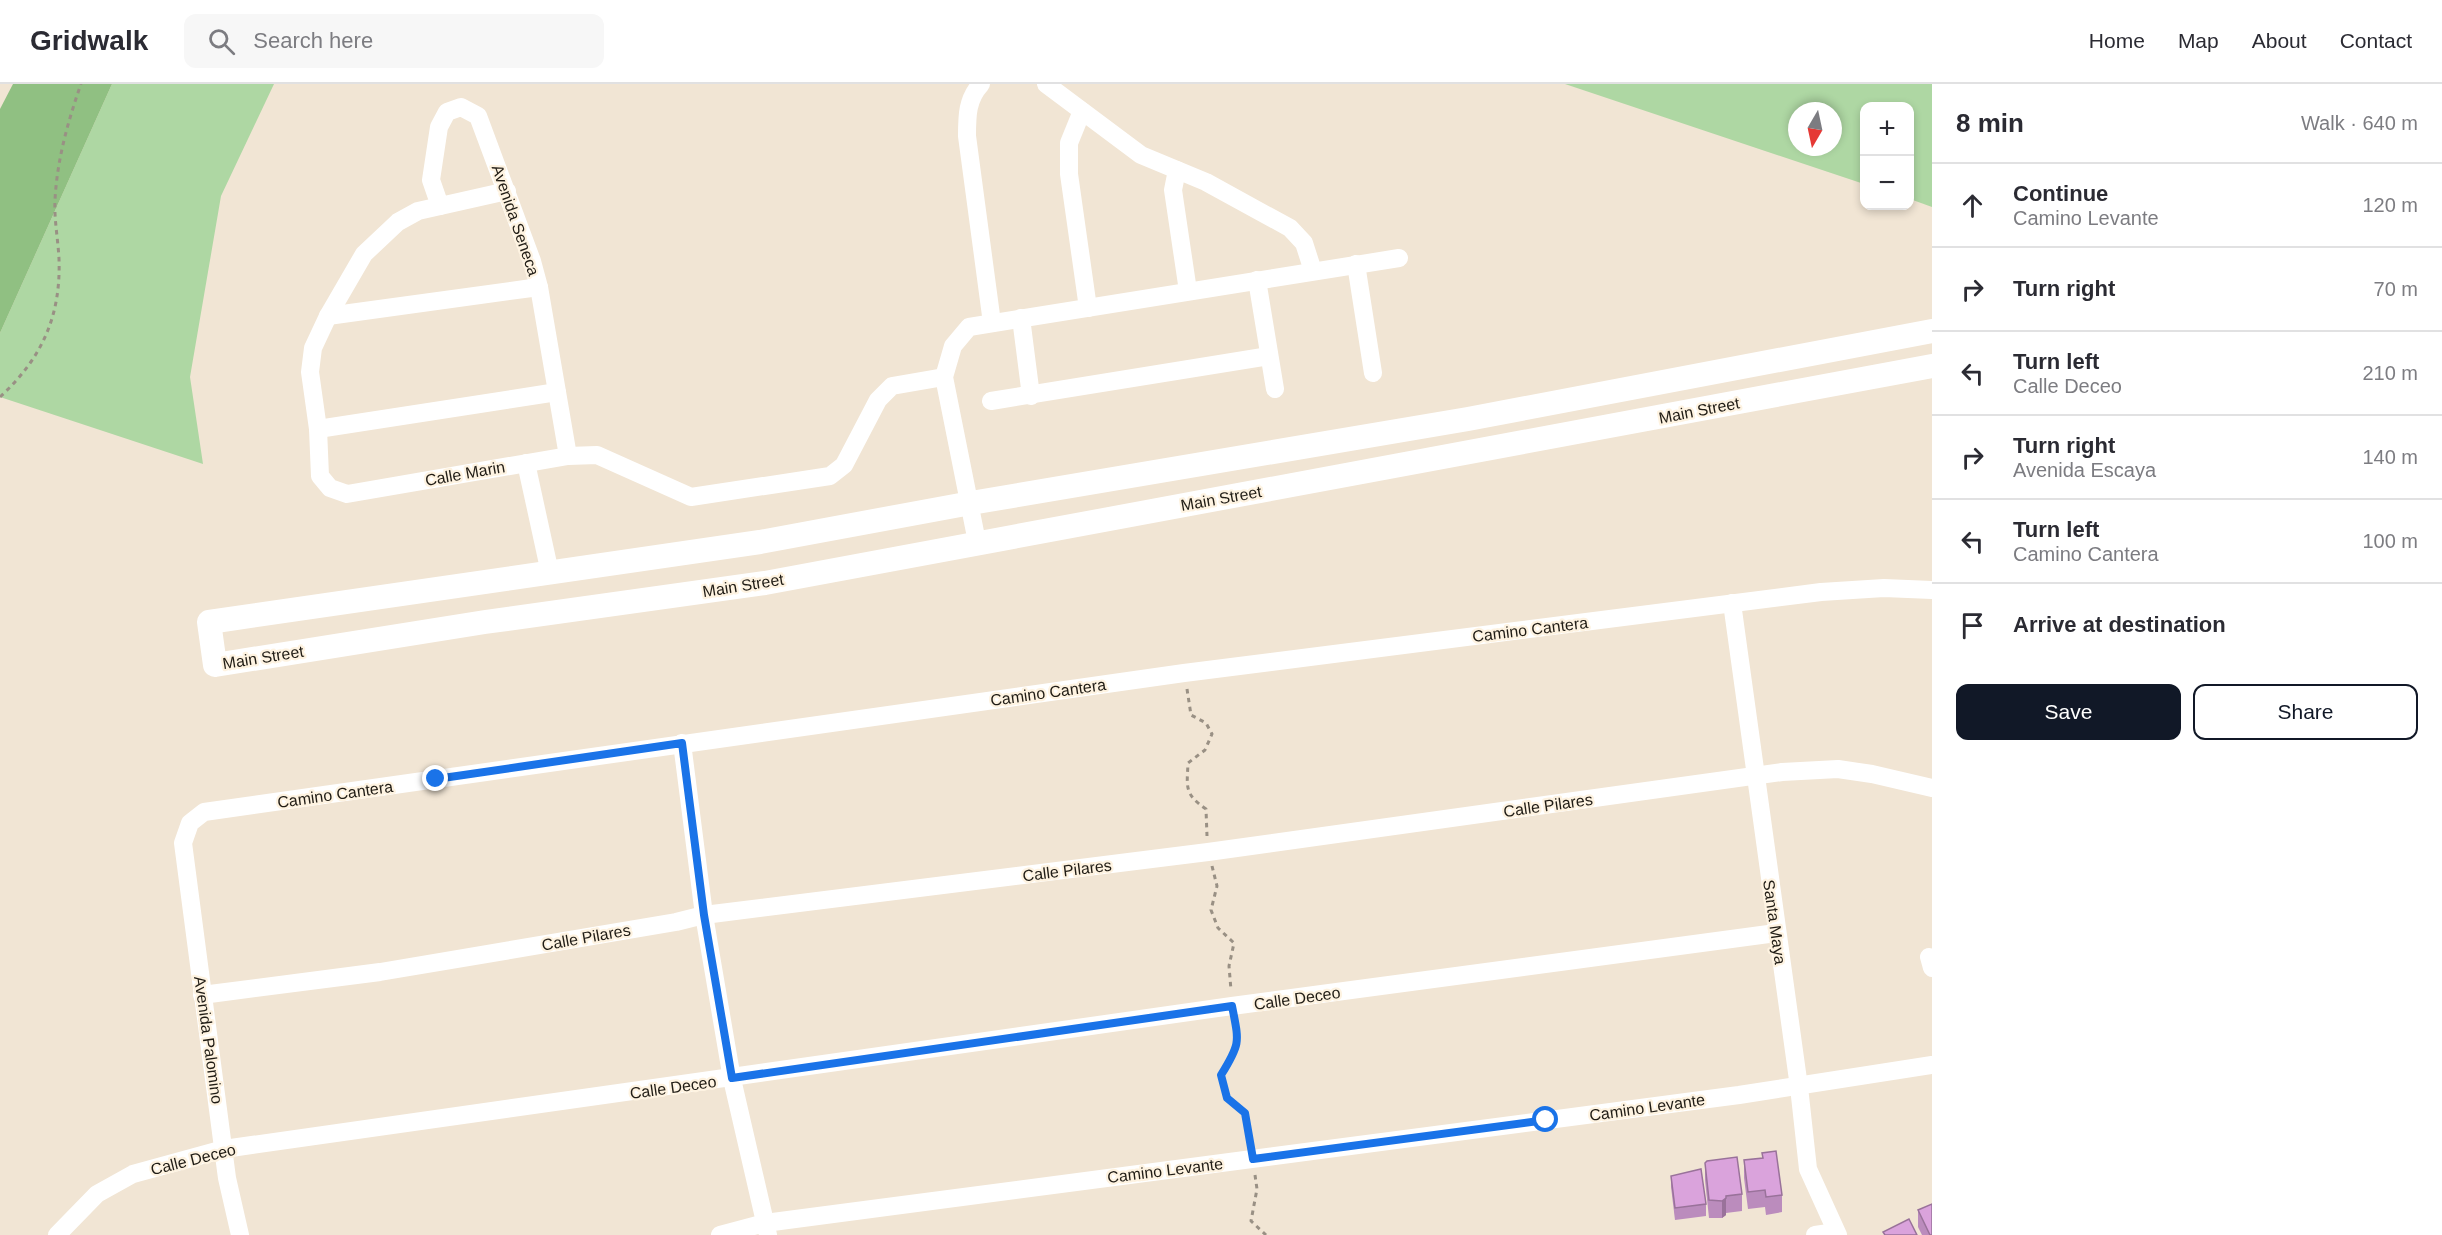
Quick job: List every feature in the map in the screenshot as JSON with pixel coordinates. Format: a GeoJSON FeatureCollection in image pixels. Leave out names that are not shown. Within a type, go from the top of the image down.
{"type":"FeatureCollection","features":[{"type":"Feature","properties":{"kind":"main road","name":"Main Street"},"geometry":{"type":"LineString","coordinates":[[1932,331],[1468,419],[971,503],[760,542],[209,622],[215,665],[485,622],[765,583],[1932,366]]}},
{"type":"Feature","properties":{"kind":"street"},"geometry":{"type":"LineString","coordinates":[[981,84],[975,91],[967,110],[967,136],[992,323]]}},
{"type":"Feature","properties":{"kind":"street"},"geometry":{"type":"LineString","coordinates":[[1046,84],[1141,155],[1206,182],[1290,228],[1304,243],[1313,271]]}},
{"type":"Feature","properties":{"kind":"street","name":"Avenida Seneca"},"geometry":{"type":"LineString","coordinates":[[440,206],[431,180],[439,127],[447,112],[461,107],[478,116],[532,261],[539,287],[568,456]]}},
{"type":"Feature","properties":{"kind":"street"},"geometry":{"type":"LineString","coordinates":[[1082,111],[1069,143],[1069,174],[1088,308]]}},
{"type":"Feature","properties":{"kind":"street"},"geometry":{"type":"LineString","coordinates":[[1177,170],[1173,190],[1188,291]]}},
{"type":"Feature","properties":{"kind":"street","name":"Calle Marin"},"geometry":{"type":"LineString","coordinates":[[507,190],[418,211],[398,222],[364,254],[328,316],[313,348],[310,372],[318,429],[320,476],[330,488],[347,494],[568,456],[597,454],[691,497],[830,476],[844,465],[878,400],[892,386],[944,377]]}},
{"type":"Feature","properties":{"kind":"street"},"geometry":{"type":"LineString","coordinates":[[977,542],[944,377],[953,346],[969,327],[1399,258]]}},
{"type":"Feature","properties":{"kind":"street"},"geometry":{"type":"LineString","coordinates":[[1356,264],[1373,373]]}},
{"type":"Feature","properties":{"kind":"street"},"geometry":{"type":"LineString","coordinates":[[1257,280],[1275,389]]}},
{"type":"Feature","properties":{"kind":"street"},"geometry":{"type":"LineString","coordinates":[[328,316],[539,287]]}},
{"type":"Feature","properties":{"kind":"street"},"geometry":{"type":"LineString","coordinates":[[1021,318],[1031,396]]}},
{"type":"Feature","properties":{"kind":"street"},"geometry":{"type":"LineString","coordinates":[[991,401],[1269,356]]}},
{"type":"Feature","properties":{"kind":"street"},"geometry":{"type":"LineString","coordinates":[[318,429],[557,392]]}},
{"type":"Feature","properties":{"kind":"street"},"geometry":{"type":"LineString","coordinates":[[526,463],[550,573]]}},
{"type":"Feature","properties":{"kind":"street","name":"Camino Cantera"},"geometry":{"type":"LineString","coordinates":[[183,843],[190,823],[204,812],[1184,673],[1732,603],[1852,590],[1932,590]]}},
{"type":"Feature","properties":{"kind":"street","name":"Santa Maya"},"geometry":{"type":"LineString","coordinates":[[1732,603],[1799,1087],[1808,1169],[1837,1234]]}},
{"type":"Feature","properties":{"kind":"street"},"geometry":{"type":"LineString","coordinates":[[682,743],[704,915],[732,1078],[767,1229]]}},
{"type":"Feature","properties":{"kind":"street","name":"Calle Pilares"},"geometry":{"type":"LineString","coordinates":[[202,995],[380,972],[676,922],[704,915],[1208,852],[1782,772],[1838,769],[1872,774],[1932,788]]}},
{"type":"Feature","properties":{"kind":"street","name":"Avenida Palomino"},"geometry":{"type":"LineString","coordinates":[[183,843],[224,1149],[233,1210],[240,1235]]}},
{"type":"Feature","properties":{"kind":"street","name":"Calle Deceo"},"geometry":{"type":"LineString","coordinates":[[57,1235],[97,1194],[133,1174],[224,1149],[1232,1006],[1776,933]]}},
{"type":"Feature","properties":{"kind":"street","name":"Camino Levante"},"geometry":{"type":"LineString","coordinates":[[720,1235],[1253,1159],[1799,1087],[1932,1065]]}},
{"type":"Feature","properties":{"kind":"street"},"geometry":{"type":"LineString","coordinates":[[1815,1235],[1837,1234]]}},
{"type":"Feature","properties":{"kind":"path"},"geometry":{"type":"LineString","coordinates":[[0,397],[12,386],[41,348],[55,313],[59,261],[55,200],[62,148],[81,84]]}},
{"type":"Feature","properties":{"kind":"path"},"geometry":{"type":"LineString","coordinates":[[1184,673],[1191,715],[1206,723],[1212,734],[1205,750],[1188,763],[1187,789],[1192,800],[1206,809],[1208,852],[1216,886],[1211,910],[1218,928],[1234,943],[1229,966],[1232,1006],[1238,1036],[1236,1051],[1221,1075],[1227,1098],[1245,1113],[1257,1189],[1251,1221],[1266,1235]]}},
{"type":"Feature","properties":{"kind":"green space"},"geometry":{"type":"Polygon","coordinates":[[[13,84],[112,84],[0,333],[0,109],[13,84]]]}},
{"type":"Feature","properties":{"kind":"green space"},"geometry":{"type":"Polygon","coordinates":[[[112,84],[274,84],[221,196],[190,377],[203,464],[0,397],[0,333],[112,84]]]}},
{"type":"Feature","properties":{"kind":"green space"},"geometry":{"type":"Polygon","coordinates":[[[1565,84],[1932,84],[1932,207],[1914,200],[1914,102],[1860,102],[1860,183],[1565,84]]]}},
{"type":"Feature","properties":{"kind":"building"},"geometry":{"type":"Polygon","coordinates":[[[1776,1151],[1782,1195],[1766,1197],[1765,1190],[1748,1192],[1744,1160],[1763,1158],[1762,1153],[1776,1151]]]}},
{"type":"Feature","properties":{"kind":"building"},"geometry":{"type":"Polygon","coordinates":[[[1737,1157],[1742,1194],[1726,1196],[1722,1201],[1709,1200],[1705,1163],[1737,1157]]]}},
{"type":"Feature","properties":{"kind":"building"},"geometry":{"type":"Polygon","coordinates":[[[1701,1169],[1706,1204],[1675,1208],[1671,1176],[1701,1169]]]}},
{"type":"Feature","properties":{"kind":"building"},"geometry":{"type":"Polygon","coordinates":[[[1932,1204],[1932,1235],[1930,1235],[1918,1210],[1932,1204]]]}},
{"type":"Feature","properties":{"kind":"building"},"geometry":{"type":"Polygon","coordinates":[[[1909,1219],[1917,1235],[1885,1235],[1883,1232],[1909,1219]]]}},
{"type":"Feature","properties":{"kind":"route"},"geometry":{"type":"LineString","coordinates":[[436,779],[682,743],[704,915],[732,1078],[1232,1006],[1238,1036],[1236,1051],[1221,1075],[1227,1098],[1245,1113],[1253,1159],[1546,1120]]}}]}
